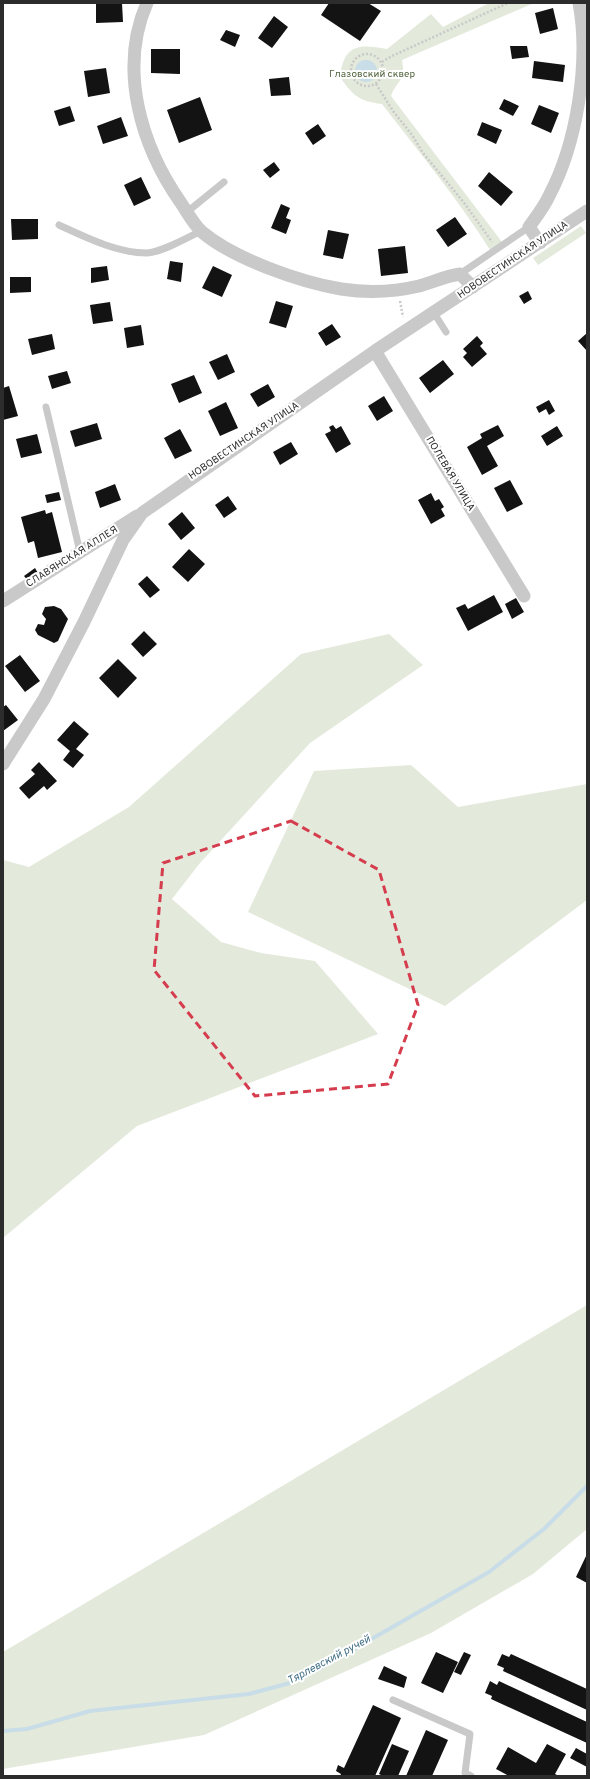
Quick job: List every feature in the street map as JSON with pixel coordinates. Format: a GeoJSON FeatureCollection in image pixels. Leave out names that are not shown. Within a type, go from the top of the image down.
{"type":"FeatureCollection","features":[{"type":"Feature","properties":{"kind":"street"},"geometry":{"type":"LineString","coordinates":[[147,3],[138,28],[134,77],[138,106],[145,136],[170,189],[201,231],[218,244],[241,256],[310,281],[341,289],[372,292],[398,290],[460,274],[473,287]]}},
{"type":"Feature","properties":{"kind":"street"},"geometry":{"type":"LineString","coordinates":[[540,243],[530,227],[549,197],[566,159],[584,85],[586,48],[579,3]]}},
{"type":"Feature","properties":{"kind":"street","name":"НОВОВЕСТИНСКАЯ УЛИЦА"},"geometry":{"type":"LineString","coordinates":[[3,764],[44,699],[84,622],[123,540],[142,513],[375,351],[406,332],[587,211]]}},
{"type":"Feature","properties":{"kind":"street","name":"ПОЛЕВАЯ УЛИЦА"},"geometry":{"type":"LineString","coordinates":[[375,351],[524,596]]}},
{"type":"Feature","properties":{"kind":"street","name":"СЛАВЯНСКАЯ АЛЛЕЯ"},"geometry":{"type":"LineString","coordinates":[[3,601],[142,513]]}},
{"type":"Feature","properties":{"kind":"lane"},"geometry":{"type":"LineString","coordinates":[[187,212],[224,182]]}},
{"type":"Feature","properties":{"kind":"lane"},"geometry":{"type":"LineString","coordinates":[[59,226],[91,240],[116,248],[147,253],[165,247],[201,231]]}},
{"type":"Feature","properties":{"kind":"lane"},"geometry":{"type":"LineString","coordinates":[[460,274],[498,250],[530,227]]}},
{"type":"Feature","properties":{"kind":"lane"},"geometry":{"type":"LineString","coordinates":[[434,313],[446,332]]}},
{"type":"Feature","properties":{"kind":"lane"},"geometry":{"type":"LineString","coordinates":[[46,407],[80,552]]}},
{"type":"Feature","properties":{"kind":"lane"},"geometry":{"type":"LineString","coordinates":[[392,1700],[470,1734],[467,1775]]}},
{"type":"Feature","properties":{"kind":"path"},"geometry":{"type":"LineString","coordinates":[[382,62],[508,3]]}},
{"type":"Feature","properties":{"kind":"path"},"geometry":{"type":"LineString","coordinates":[[367,53],[373,54],[382,62],[383,75],[376,84],[365,86],[358,84],[351,76],[350,67],[358,56],[367,53]]}},
{"type":"Feature","properties":{"kind":"path"},"geometry":{"type":"LineString","coordinates":[[376,84],[423,153],[465,204],[498,250]]}},
{"type":"Feature","properties":{"kind":"path"},"geometry":{"type":"LineString","coordinates":[[398,290],[406,332]]}},
{"type":"Feature","properties":{"kind":"highlighted area"},"geometry":{"type":"Polygon","coordinates":[[[291,821],[379,870],[418,1005],[388,1084],[255,1096],[154,970],[163,863],[291,821]]]}},
{"type":"Feature","properties":{"kind":"green space","name":"Глазовский сквер"},"geometry":{"type":"Polygon","coordinates":[[[489,3],[534,3],[402,60],[402,77],[391,96],[502,242],[490,250],[452,194],[382,104],[368,101],[357,96],[349,89],[340,77],[345,58],[349,52],[354,49],[361,47],[377,47],[387,49],[431,14],[443,27],[489,3]]]}},
{"type":"Feature","properties":{"kind":"green space"},"geometry":{"type":"Polygon","coordinates":[[[581,226],[586,233],[538,265],[533,258],[581,226]]]}},
{"type":"Feature","properties":{"kind":"green space"},"geometry":{"type":"Polygon","coordinates":[[[389,634],[423,665],[310,743],[200,863],[172,899],[221,942],[261,953],[315,961],[378,1034],[137,1126],[3,1238],[3,860],[29,867],[129,807],[301,654],[389,634]]]}},
{"type":"Feature","properties":{"kind":"green space"},"geometry":{"type":"Polygon","coordinates":[[[411,765],[458,807],[587,784],[587,900],[445,1006],[248,912],[314,771],[411,765]]]}},
{"type":"Feature","properties":{"kind":"green space"},"geometry":{"type":"Polygon","coordinates":[[[587,1305],[587,1529],[533,1574],[431,1633],[204,1735],[3,1769],[3,1652],[587,1305]]]}},
{"type":"Feature","properties":{"kind":"water"},"geometry":{"type":"Polygon","coordinates":[[[362,60],[370,60],[377,67],[377,75],[370,82],[362,82],[355,75],[355,67],[362,60]]]}},
{"type":"Feature","properties":{"kind":"building"},"geometry":{"type":"Polygon","coordinates":[[[96,3],[122,3],[123,22],[96,23],[96,3]]]}},
{"type":"Feature","properties":{"kind":"building"},"geometry":{"type":"Polygon","coordinates":[[[329,3],[368,3],[381,11],[360,41],[321,15],[329,3]]]}},
{"type":"Feature","properties":{"kind":"building"},"geometry":{"type":"Polygon","coordinates":[[[553,8],[558,29],[540,34],[535,13],[553,8]]]}},
{"type":"Feature","properties":{"kind":"building"},"geometry":{"type":"Polygon","coordinates":[[[274,16],[288,27],[272,48],[258,38],[274,16]]]}},
{"type":"Feature","properties":{"kind":"building"},"geometry":{"type":"Polygon","coordinates":[[[226,30],[240,35],[235,47],[220,40],[226,30]]]}},
{"type":"Feature","properties":{"kind":"building"},"geometry":{"type":"Polygon","coordinates":[[[510,46],[527,46],[529,57],[512,59],[510,46]]]}},
{"type":"Feature","properties":{"kind":"building"},"geometry":{"type":"Polygon","coordinates":[[[151,49],[180,49],[180,74],[151,73],[151,49]]]}},
{"type":"Feature","properties":{"kind":"building"},"geometry":{"type":"Polygon","coordinates":[[[534,61],[565,65],[563,82],[532,78],[534,61]]]}},
{"type":"Feature","properties":{"kind":"building"},"geometry":{"type":"Polygon","coordinates":[[[106,68],[110,93],[88,97],[84,71],[106,68]]]}},
{"type":"Feature","properties":{"kind":"building"},"geometry":{"type":"Polygon","coordinates":[[[289,77],[291,95],[271,96],[269,79],[289,77]]]}},
{"type":"Feature","properties":{"kind":"building"},"geometry":{"type":"Polygon","coordinates":[[[200,97],[212,130],[179,143],[167,110],[200,97]]]}},
{"type":"Feature","properties":{"kind":"building"},"geometry":{"type":"Polygon","coordinates":[[[504,99],[519,106],[513,116],[499,109],[504,99]]]}},
{"type":"Feature","properties":{"kind":"building"},"geometry":{"type":"Polygon","coordinates":[[[539,105],[559,113],[551,133],[531,124],[539,105]]]}},
{"type":"Feature","properties":{"kind":"building"},"geometry":{"type":"Polygon","coordinates":[[[70,106],[75,121],[59,126],[54,111],[70,106]]]}},
{"type":"Feature","properties":{"kind":"building"},"geometry":{"type":"Polygon","coordinates":[[[121,117],[128,136],[103,144],[97,126],[121,117]]]}},
{"type":"Feature","properties":{"kind":"building"},"geometry":{"type":"Polygon","coordinates":[[[482,122],[502,130],[496,144],[477,135],[482,122]]]}},
{"type":"Feature","properties":{"kind":"building"},"geometry":{"type":"Polygon","coordinates":[[[318,124],[326,136],[313,145],[305,133],[318,124]]]}},
{"type":"Feature","properties":{"kind":"building"},"geometry":{"type":"Polygon","coordinates":[[[274,162],[280,170],[270,178],[263,170],[274,162]]]}},
{"type":"Feature","properties":{"kind":"building"},"geometry":{"type":"Polygon","coordinates":[[[489,172],[513,192],[501,206],[478,186],[489,172]]]}},
{"type":"Feature","properties":{"kind":"building"},"geometry":{"type":"Polygon","coordinates":[[[141,177],[151,198],[134,206],[124,185],[141,177]]]}},
{"type":"Feature","properties":{"kind":"building"},"geometry":{"type":"Polygon","coordinates":[[[281,204],[290,208],[286,218],[291,220],[286,234],[271,228],[281,204]]]}},
{"type":"Feature","properties":{"kind":"building"},"geometry":{"type":"Polygon","coordinates":[[[455,217],[467,234],[448,247],[436,230],[455,217]]]}},
{"type":"Feature","properties":{"kind":"building"},"geometry":{"type":"Polygon","coordinates":[[[11,219],[38,219],[38,239],[12,240],[11,219]]]}},
{"type":"Feature","properties":{"kind":"building"},"geometry":{"type":"Polygon","coordinates":[[[328,230],[349,234],[343,259],[323,255],[328,230]]]}},
{"type":"Feature","properties":{"kind":"building"},"geometry":{"type":"Polygon","coordinates":[[[405,246],[408,273],[381,276],[378,249],[405,246]]]}},
{"type":"Feature","properties":{"kind":"building"},"geometry":{"type":"Polygon","coordinates":[[[170,261],[183,263],[181,282],[167,279],[170,261]]]}},
{"type":"Feature","properties":{"kind":"building"},"geometry":{"type":"Polygon","coordinates":[[[107,266],[109,280],[91,283],[91,268],[107,266]]]}},
{"type":"Feature","properties":{"kind":"building"},"geometry":{"type":"Polygon","coordinates":[[[213,266],[232,275],[222,297],[202,288],[213,266]]]}},
{"type":"Feature","properties":{"kind":"building"},"geometry":{"type":"Polygon","coordinates":[[[10,277],[31,277],[31,292],[10,293],[10,277]]]}},
{"type":"Feature","properties":{"kind":"building"},"geometry":{"type":"Polygon","coordinates":[[[528,291],[532,299],[524,304],[519,296],[528,291]]]}},
{"type":"Feature","properties":{"kind":"building"},"geometry":{"type":"Polygon","coordinates":[[[276,301],[293,306],[286,328],[269,323],[276,301]]]}},
{"type":"Feature","properties":{"kind":"building"},"geometry":{"type":"Polygon","coordinates":[[[110,302],[113,321],[93,324],[90,305],[110,302]]]}},
{"type":"Feature","properties":{"kind":"building"},"geometry":{"type":"Polygon","coordinates":[[[332,324],[341,337],[326,346],[318,333],[332,324]]]}},
{"type":"Feature","properties":{"kind":"building"},"geometry":{"type":"Polygon","coordinates":[[[141,325],[144,345],[127,348],[124,328],[141,325]]]}},
{"type":"Feature","properties":{"kind":"building"},"geometry":{"type":"Polygon","coordinates":[[[587,333],[587,351],[578,341],[587,333]]]}},
{"type":"Feature","properties":{"kind":"building"},"geometry":{"type":"Polygon","coordinates":[[[52,334],[55,349],[32,355],[28,339],[52,334]]]}},
{"type":"Feature","properties":{"kind":"building"},"geometry":{"type":"Polygon","coordinates":[[[477,336],[483,343],[480,346],[487,354],[472,367],[463,357],[467,353],[463,349],[477,336]]]}},
{"type":"Feature","properties":{"kind":"building"},"geometry":{"type":"Polygon","coordinates":[[[227,354],[235,372],[218,380],[209,362],[227,354]]]}},
{"type":"Feature","properties":{"kind":"building"},"geometry":{"type":"Polygon","coordinates":[[[443,360],[454,374],[430,393],[419,378],[443,360]]]}},
{"type":"Feature","properties":{"kind":"building"},"geometry":{"type":"Polygon","coordinates":[[[67,371],[71,383],[52,389],[48,376],[67,371]]]}},
{"type":"Feature","properties":{"kind":"building"},"geometry":{"type":"Polygon","coordinates":[[[194,375],[202,393],[179,403],[171,384],[194,375]]]}},
{"type":"Feature","properties":{"kind":"building"},"geometry":{"type":"Polygon","coordinates":[[[268,384],[275,397],[258,407],[250,394],[268,384]]]}},
{"type":"Feature","properties":{"kind":"building"},"geometry":{"type":"Polygon","coordinates":[[[9,386],[18,416],[3,420],[3,388],[9,386]]]}},
{"type":"Feature","properties":{"kind":"building"},"geometry":{"type":"Polygon","coordinates":[[[384,396],[393,411],[377,421],[368,406],[384,396]]]}},
{"type":"Feature","properties":{"kind":"building"},"geometry":{"type":"Polygon","coordinates":[[[549,400],[555,411],[549,415],[546,409],[539,413],[536,407],[549,400]]]}},
{"type":"Feature","properties":{"kind":"building"},"geometry":{"type":"Polygon","coordinates":[[[226,402],[238,428],[220,436],[208,411],[226,402]]]}},
{"type":"Feature","properties":{"kind":"building"},"geometry":{"type":"Polygon","coordinates":[[[97,423],[102,439],[75,447],[70,431],[97,423]]]}},
{"type":"Feature","properties":{"kind":"building"},"geometry":{"type":"Polygon","coordinates":[[[333,425],[336,429],[341,426],[351,444],[336,453],[325,434],[331,431],[329,427],[333,425]]]}},
{"type":"Feature","properties":{"kind":"building"},"geometry":{"type":"Polygon","coordinates":[[[498,425],[504,436],[487,446],[498,466],[482,475],[467,447],[482,438],[480,434],[498,425]]]}},
{"type":"Feature","properties":{"kind":"building"},"geometry":{"type":"Polygon","coordinates":[[[557,426],[563,436],[547,446],[541,436],[557,426]]]}},
{"type":"Feature","properties":{"kind":"building"},"geometry":{"type":"Polygon","coordinates":[[[180,429],[192,451],[175,459],[164,438],[180,429]]]}},
{"type":"Feature","properties":{"kind":"building"},"geometry":{"type":"Polygon","coordinates":[[[37,434],[42,453],[21,458],[16,439],[37,434]]]}},
{"type":"Feature","properties":{"kind":"building"},"geometry":{"type":"Polygon","coordinates":[[[291,442],[298,454],[280,465],[273,452],[291,442]]]}},
{"type":"Feature","properties":{"kind":"building"},"geometry":{"type":"Polygon","coordinates":[[[510,480],[523,504],[507,512],[494,488],[510,480]]]}},
{"type":"Feature","properties":{"kind":"building"},"geometry":{"type":"Polygon","coordinates":[[[115,484],[121,500],[100,508],[95,492],[115,484]]]}},
{"type":"Feature","properties":{"kind":"building"},"geometry":{"type":"Polygon","coordinates":[[[59,492],[61,500],[47,503],[45,495],[59,492]]]}},
{"type":"Feature","properties":{"kind":"building"},"geometry":{"type":"Polygon","coordinates":[[[431,493],[435,501],[439,499],[444,507],[441,509],[445,516],[431,524],[418,500],[431,493]]]}},
{"type":"Feature","properties":{"kind":"building"},"geometry":{"type":"Polygon","coordinates":[[[228,496],[237,509],[224,518],[215,505],[228,496]]]}},
{"type":"Feature","properties":{"kind":"building"},"geometry":{"type":"Polygon","coordinates":[[[45,510],[46,514],[52,512],[62,552],[38,558],[34,541],[28,543],[21,517],[45,510]]]}},
{"type":"Feature","properties":{"kind":"building"},"geometry":{"type":"Polygon","coordinates":[[[182,512],[195,528],[181,540],[168,524],[182,512]]]}},
{"type":"Feature","properties":{"kind":"building"},"geometry":{"type":"Polygon","coordinates":[[[189,549],[205,564],[188,582],[172,567],[189,549]]]}},
{"type":"Feature","properties":{"kind":"building"},"geometry":{"type":"Polygon","coordinates":[[[35,568],[39,575],[29,582],[24,576],[35,568]]]}},
{"type":"Feature","properties":{"kind":"building"},"geometry":{"type":"Polygon","coordinates":[[[147,576],[160,590],[150,598],[138,584],[147,576]]]}},
{"type":"Feature","properties":{"kind":"building"},"geometry":{"type":"Polygon","coordinates":[[[494,595],[503,612],[468,631],[456,608],[465,604],[468,609],[494,595]]]}},
{"type":"Feature","properties":{"kind":"building"},"geometry":{"type":"Polygon","coordinates":[[[516,598],[524,612],[512,619],[505,604],[516,598]]]}},
{"type":"Feature","properties":{"kind":"building"},"geometry":{"type":"Polygon","coordinates":[[[54,606],[61,609],[68,619],[58,641],[54,643],[38,635],[35,630],[38,624],[44,625],[46,619],[42,614],[45,607],[54,606]]]}},
{"type":"Feature","properties":{"kind":"building"},"geometry":{"type":"Polygon","coordinates":[[[144,631],[157,644],[143,657],[131,644],[144,631]]]}},
{"type":"Feature","properties":{"kind":"building"},"geometry":{"type":"Polygon","coordinates":[[[20,655],[40,681],[25,692],[5,666],[20,655]]]}},
{"type":"Feature","properties":{"kind":"building"},"geometry":{"type":"Polygon","coordinates":[[[118,659],[137,678],[118,698],[99,678],[118,659]]]}},
{"type":"Feature","properties":{"kind":"building"},"geometry":{"type":"Polygon","coordinates":[[[6,705],[18,720],[3,731],[3,707],[6,705]]]}},
{"type":"Feature","properties":{"kind":"building"},"geometry":{"type":"Polygon","coordinates":[[[74,721],[89,734],[76,749],[84,755],[73,768],[63,760],[70,751],[57,740],[74,721]]]}},
{"type":"Feature","properties":{"kind":"building"},"geometry":{"type":"Polygon","coordinates":[[[39,762],[57,781],[47,790],[44,786],[29,799],[19,788],[35,774],[31,770],[39,762]]]}},
{"type":"Feature","properties":{"kind":"building"},"geometry":{"type":"Polygon","coordinates":[[[587,1554],[587,1583],[576,1577],[587,1554]]]}},
{"type":"Feature","properties":{"kind":"building"},"geometry":{"type":"Polygon","coordinates":[[[436,1652],[458,1662],[443,1693],[421,1683],[436,1652]]]}},
{"type":"Feature","properties":{"kind":"building"},"geometry":{"type":"Polygon","coordinates":[[[464,1652],[471,1655],[461,1675],[454,1672],[464,1652]]]}},
{"type":"Feature","properties":{"kind":"building"},"geometry":{"type":"Polygon","coordinates":[[[502,1654],[509,1657],[511,1654],[587,1689],[587,1710],[503,1671],[504,1668],[497,1665],[502,1654]]]}},
{"type":"Feature","properties":{"kind":"building"},"geometry":{"type":"Polygon","coordinates":[[[384,1666],[407,1677],[404,1688],[378,1679],[384,1666]]]}},
{"type":"Feature","properties":{"kind":"building"},"geometry":{"type":"Polygon","coordinates":[[[490,1681],[497,1685],[499,1681],[587,1722],[587,1743],[491,1699],[492,1696],[485,1693],[490,1681]]]}},
{"type":"Feature","properties":{"kind":"building"},"geometry":{"type":"Polygon","coordinates":[[[373,1705],[401,1718],[375,1776],[340,1776],[341,1774],[336,1771],[338,1765],[344,1768],[373,1705]]]}},
{"type":"Feature","properties":{"kind":"building"},"geometry":{"type":"Polygon","coordinates":[[[426,1730],[448,1740],[432,1776],[406,1776],[426,1730]]]}},
{"type":"Feature","properties":{"kind":"building"},"geometry":{"type":"Polygon","coordinates":[[[392,1744],[409,1751],[398,1776],[383,1776],[379,1774],[392,1744]]]}},
{"type":"Feature","properties":{"kind":"building"},"geometry":{"type":"Polygon","coordinates":[[[547,1744],[566,1754],[555,1774],[559,1776],[509,1776],[496,1769],[508,1747],[536,1763],[547,1744]]]}},
{"type":"Feature","properties":{"kind":"building"},"geometry":{"type":"Polygon","coordinates":[[[576,1748],[587,1754],[587,1767],[570,1758],[576,1748]]]}},
{"type":"Feature","properties":{"kind":"waterway","name":"Тярлевский ручей"},"geometry":{"type":"LineString","coordinates":[[3,1731],[27,1729],[90,1711],[249,1694],[290,1683],[317,1670],[489,1572],[544,1529],[587,1486]]}}]}
